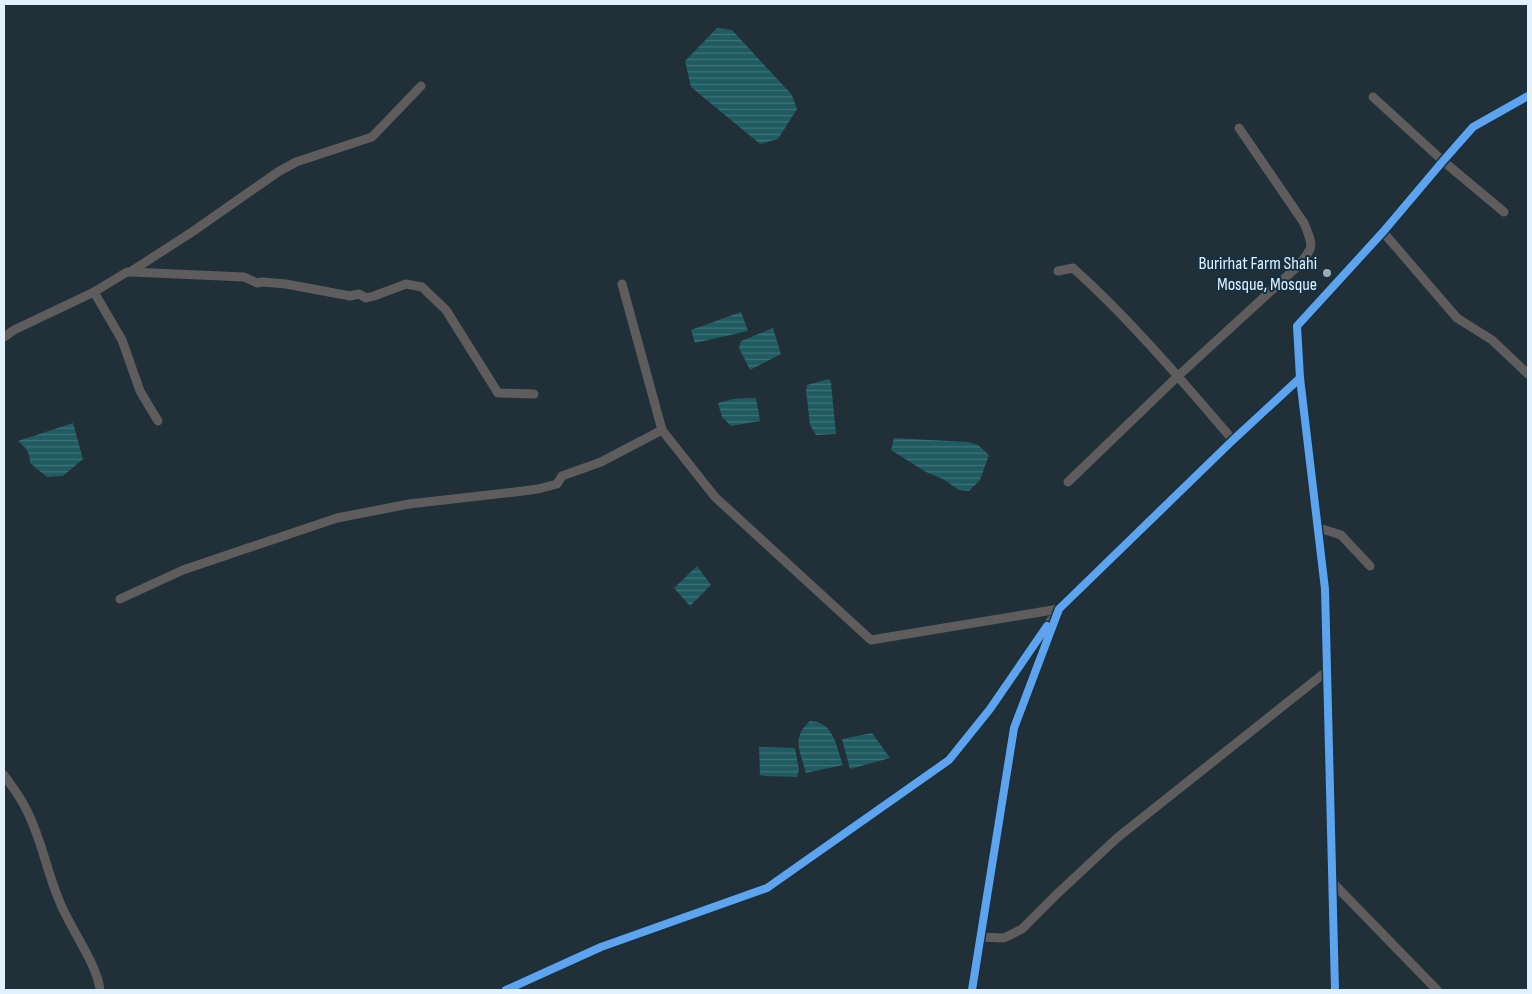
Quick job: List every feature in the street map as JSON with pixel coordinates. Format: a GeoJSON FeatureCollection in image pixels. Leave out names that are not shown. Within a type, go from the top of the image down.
{"type":"FeatureCollection","features":[{"type":"Feature","properties":{"kind":"street"},"geometry":{"type":"LineString","coordinates":[[4,337],[14,330],[94,292],[130,272],[192,232],[278,172],[296,162],[372,137],[421,86]]}},
{"type":"Feature","properties":{"kind":"street"},"geometry":{"type":"LineString","coordinates":[[1335,990],[1326,589],[1300,378],[1297,326],[1383,232],[1442,161],[1473,128],[1528,96]]}},
{"type":"Feature","properties":{"kind":"street"},"geometry":{"type":"LineString","coordinates":[[1373,97],[1442,161],[1504,212]]}},
{"type":"Feature","properties":{"kind":"street"},"geometry":{"type":"LineString","coordinates":[[1068,482],[1178,376],[1298,266],[1311,250],[1311,240],[1304,223],[1239,128]]}},
{"type":"Feature","properties":{"kind":"street"},"geometry":{"type":"LineString","coordinates":[[1383,232],[1457,318],[1492,340],[1528,374]]}},
{"type":"Feature","properties":{"kind":"street"},"geometry":{"type":"LineString","coordinates":[[1058,271],[1073,268],[1097,289],[1178,376],[1233,440]]}},
{"type":"Feature","properties":{"kind":"street"},"geometry":{"type":"LineString","coordinates":[[130,272],[244,277],[257,283],[286,284],[350,296],[359,294],[366,298],[406,284],[422,288],[446,310],[498,393],[534,394]]}},
{"type":"Feature","properties":{"kind":"street"},"geometry":{"type":"LineString","coordinates":[[622,284],[662,430],[716,497],[871,640],[1059,609]]}},
{"type":"Feature","properties":{"kind":"street"},"geometry":{"type":"LineString","coordinates":[[94,292],[122,340],[140,391],[158,421]]}},
{"type":"Feature","properties":{"kind":"street"},"geometry":{"type":"LineString","coordinates":[[506,990],[601,947],[767,888],[949,760],[990,709],[1059,609],[1233,440],[1300,378]]}},
{"type":"Feature","properties":{"kind":"street"},"geometry":{"type":"LineString","coordinates":[[120,599],[183,570],[337,518],[409,504],[538,489],[557,484],[562,476],[602,462],[662,430]]}},
{"type":"Feature","properties":{"kind":"street"},"geometry":{"type":"LineString","coordinates":[[1319,528],[1341,535],[1370,566]]}},
{"type":"Feature","properties":{"kind":"street"},"geometry":{"type":"LineString","coordinates":[[972,990],[1014,728],[1059,609]]}},
{"type":"Feature","properties":{"kind":"street"},"geometry":{"type":"LineString","coordinates":[[980,937],[1004,938],[1022,930],[1117,838],[1327,670]]}},
{"type":"Feature","properties":{"kind":"street"},"geometry":{"type":"LineString","coordinates":[[4,775],[25,807],[41,845],[59,900],[93,968],[100,990]]}},
{"type":"Feature","properties":{"kind":"street"},"geometry":{"type":"LineString","coordinates":[[1332,882],[1437,990]]}},
{"type":"Feature","properties":{"kind":"water"},"geometry":{"type":"Polygon","coordinates":[[[717,28],[732,30],[792,95],[797,109],[778,139],[760,144],[691,87],[685,61],[717,28]]]}},
{"type":"Feature","properties":{"kind":"water"},"geometry":{"type":"Polygon","coordinates":[[[741,312],[748,331],[695,343],[691,330],[741,312]]]}},
{"type":"Feature","properties":{"kind":"water"},"geometry":{"type":"Polygon","coordinates":[[[773,328],[781,354],[750,370],[739,348],[741,341],[773,328]]]}},
{"type":"Feature","properties":{"kind":"water"},"geometry":{"type":"Polygon","coordinates":[[[829,379],[836,434],[816,435],[810,425],[807,385],[829,379]]]}},
{"type":"Feature","properties":{"kind":"water"},"geometry":{"type":"Polygon","coordinates":[[[756,398],[760,421],[731,426],[722,417],[718,403],[733,399],[756,398]]]}},
{"type":"Feature","properties":{"kind":"water"},"geometry":{"type":"Polygon","coordinates":[[[73,423],[83,459],[63,476],[47,477],[30,463],[27,451],[18,441],[73,423]]]}},
{"type":"Feature","properties":{"kind":"water"},"geometry":{"type":"Polygon","coordinates":[[[894,438],[968,442],[978,445],[989,455],[980,480],[969,491],[959,490],[891,450],[894,438]]]}},
{"type":"Feature","properties":{"kind":"water"},"geometry":{"type":"Polygon","coordinates":[[[697,566],[711,585],[690,606],[674,588],[697,566]]]}},
{"type":"Feature","properties":{"kind":"water"},"geometry":{"type":"Polygon","coordinates":[[[810,721],[818,722],[829,730],[836,743],[843,765],[806,773],[799,739],[804,727],[810,721]]]}},
{"type":"Feature","properties":{"kind":"water"},"geometry":{"type":"Polygon","coordinates":[[[872,733],[890,758],[850,769],[842,739],[872,733]]]}},
{"type":"Feature","properties":{"kind":"water"},"geometry":{"type":"Polygon","coordinates":[[[759,747],[795,748],[799,770],[797,777],[760,775],[759,747]]]}},
{"type":"Feature","properties":{"kind":"cycle path"},"geometry":{"type":"LineString","coordinates":[[1335,990],[1325,589],[1300,378],[1297,326],[1383,232],[1473,127],[1528,96]]}},
{"type":"Feature","properties":{"kind":"cycle path"},"geometry":{"type":"LineString","coordinates":[[972,990],[1014,728],[1059,609],[1233,440],[1300,378]]}},
{"type":"Feature","properties":{"kind":"cycle path"},"geometry":{"type":"LineString","coordinates":[[506,990],[601,947],[767,888],[949,760],[990,709],[1047,626]]}},
{"type":"Feature","properties":{"kind":"place","name":"Burirhat Farm Shahi Mosque, Mosque"},"geometry":{"type":"Point","coordinates":[1327,273]}}]}
